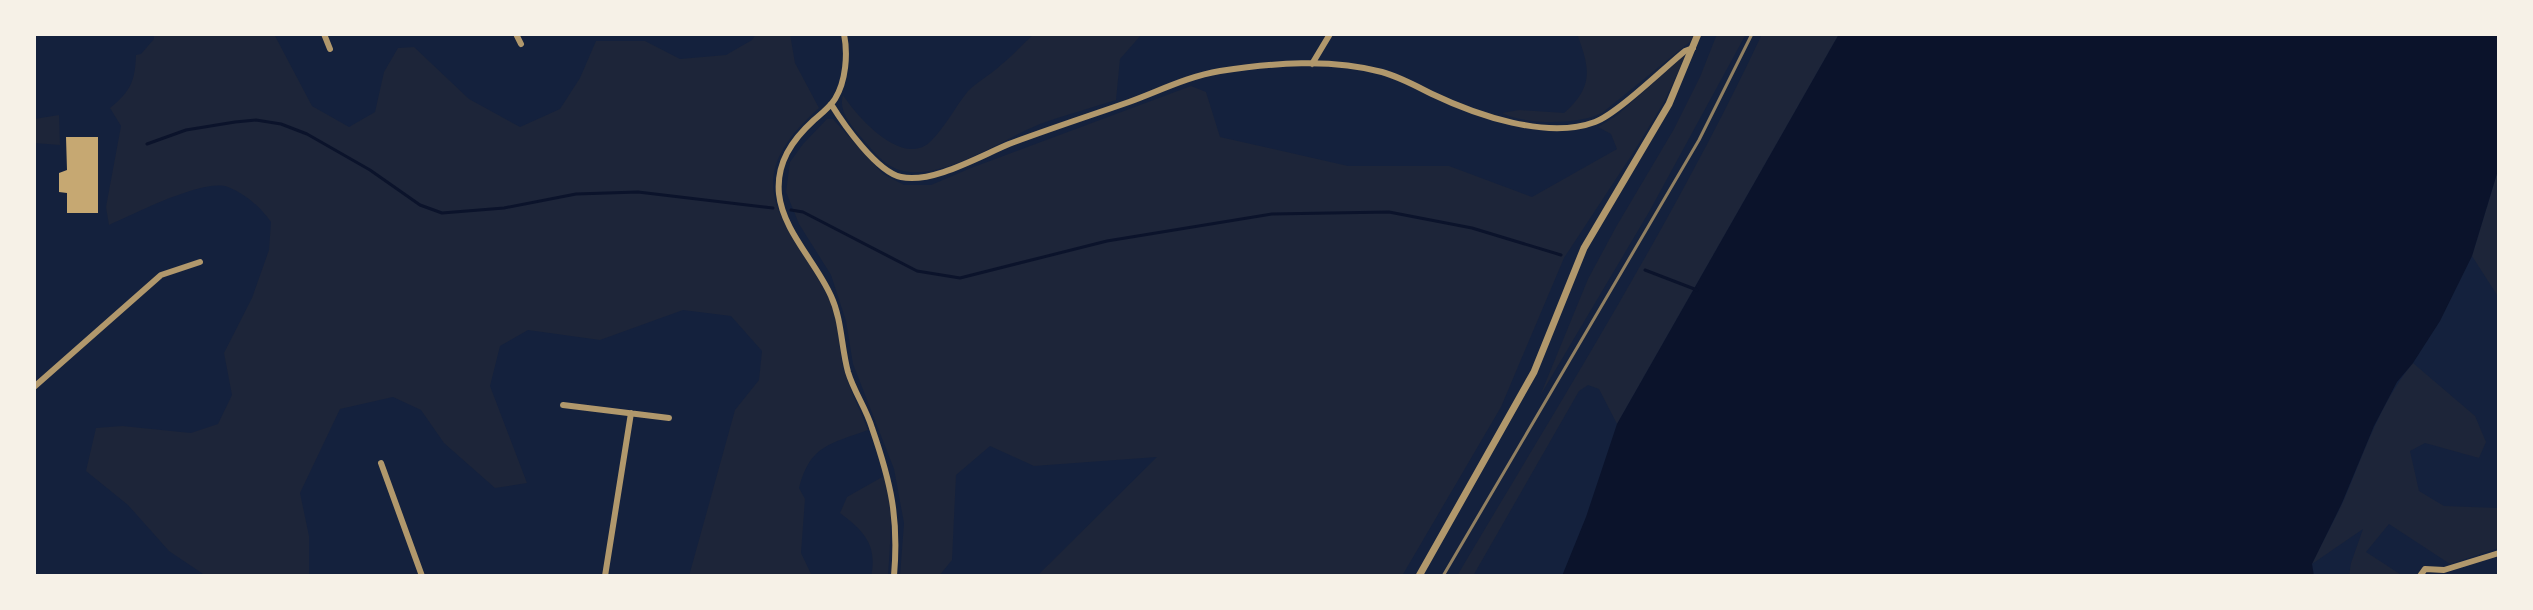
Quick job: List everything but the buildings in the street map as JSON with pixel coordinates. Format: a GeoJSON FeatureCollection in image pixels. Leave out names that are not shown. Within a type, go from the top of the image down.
{"type":"FeatureCollection","features":[{"type":"Feature","properties":{"kind":"street"},"geometry":{"type":"LineString","coordinates":[[324,34],[330,49]]}},
{"type":"Feature","properties":{"kind":"street"},"geometry":{"type":"LineString","coordinates":[[516,34],[521,44]]}},
{"type":"Feature","properties":{"kind":"street"},"geometry":{"type":"LineString","coordinates":[[844,34],[846,55],[841,88],[831,104],[798,134],[784,157],[779,195],[786,220],[825,283],[840,318],[848,371],[872,427],[894,500],[897,536],[894,576]]}},
{"type":"Feature","properties":{"kind":"street"},"geometry":{"type":"LineString","coordinates":[[1312,64],[1330,34]]}},
{"type":"Feature","properties":{"kind":"street"},"geometry":{"type":"LineString","coordinates":[[1419,576],[1534,372],[1584,248],[1669,104],[1698,34]]}},
{"type":"Feature","properties":{"kind":"street"},"geometry":{"type":"LineString","coordinates":[[831,104],[873,158],[895,175],[917,178],[947,170],[1013,143],[1205,75],[1242,68],[1312,64],[1382,72],[1445,100],[1504,121],[1566,128],[1600,120],[1685,51],[1693,48]]}},
{"type":"Feature","properties":{"kind":"street"},"geometry":{"type":"LineString","coordinates":[[34,387],[161,275],[200,262]]}},
{"type":"Feature","properties":{"kind":"street"},"geometry":{"type":"LineString","coordinates":[[563,405],[669,418]]}},
{"type":"Feature","properties":{"kind":"street"},"geometry":{"type":"LineString","coordinates":[[605,576],[631,413]]}},
{"type":"Feature","properties":{"kind":"street"},"geometry":{"type":"LineString","coordinates":[[381,463],[422,576]]}},
{"type":"Feature","properties":{"kind":"street"},"geometry":{"type":"LineString","coordinates":[[2420,576],[2425,569],[2444,570],[2499,553]]}},
{"type":"Feature","properties":{"kind":"shaded area"},"geometry":{"type":"Polygon","coordinates":[[[154,34],[274,34],[312,106],[349,127],[375,112],[384,72],[398,48],[414,47],[469,99],[520,127],[560,109],[580,78],[596,41],[645,41],[680,59],[726,55],[752,40],[756,34],[790,34],[795,63],[819,108],[792,136],[778,160],[773,183],[776,204],[830,301],[845,373],[868,430],[823,448],[809,463],[804,474],[799,488],[805,499],[801,553],[812,576],[689,576],[735,410],[759,380],[762,351],[731,316],[683,310],[600,340],[528,330],[500,346],[490,386],[527,483],[495,488],[444,443],[421,410],[393,397],[340,409],[300,493],[309,536],[309,576],[206,576],[169,551],[128,505],[86,471],[96,428],[122,426],[191,433],[218,424],[232,395],[224,353],[252,298],[269,250],[271,222],[247,197],[228,187],[217,186],[169,198],[109,225],[106,207],[121,126],[110,108],[127,91],[133,79],[136,55],[141,54],[154,39],[154,34]]]}},
{"type":"Feature","properties":{"kind":"shaded area"},"geometry":{"type":"Polygon","coordinates":[[[1034,34],[1142,34],[1120,59],[1116,100],[1040,124],[936,170],[903,171],[891,166],[870,148],[850,123],[842,107],[843,95],[882,137],[907,149],[920,148],[931,141],[968,91],[1034,34]]]}},
{"type":"Feature","properties":{"kind":"shaded area"},"geometry":{"type":"Polygon","coordinates":[[[1577,34],[1694,34],[1691,41],[1602,113],[1580,120],[1552,122],[1524,120],[1502,113],[1519,110],[1564,113],[1574,104],[1587,76],[1585,57],[1577,34]]]}},
{"type":"Feature","properties":{"kind":"shaded area"},"geometry":{"type":"Polygon","coordinates":[[[1717,34],[1746,34],[1649,212],[1540,396],[1588,279],[1674,129],[1717,34]]]}},
{"type":"Feature","properties":{"kind":"shaded area"},"geometry":{"type":"Polygon","coordinates":[[[1762,34],[1839,34],[1617,424],[1599,389],[1588,385],[1579,391],[1473,576],[1457,576],[1655,241],[1762,34]]]}},
{"type":"Feature","properties":{"kind":"shaded area"},"geometry":{"type":"Polygon","coordinates":[[[1839,34],[2499,34],[2499,167],[2472,256],[2440,321],[2397,382],[2374,426],[2312,564],[2314,576],[1562,576],[1586,517],[1617,424],[1839,34]]]}},
{"type":"Feature","properties":{"kind":"shaded area"},"geometry":{"type":"Polygon","coordinates":[[[1687,53],[1664,102],[1564,258],[1501,407],[1402,576],[1037,576],[1157,457],[1034,466],[990,446],[956,475],[952,560],[939,576],[900,576],[904,523],[894,469],[853,364],[846,321],[831,275],[799,224],[786,192],[790,162],[827,119],[833,119],[883,174],[904,185],[931,185],[1191,86],[1206,92],[1220,137],[1348,166],[1449,166],[1532,197],[1617,149],[1611,134],[1598,127],[1616,116],[1687,53]]]}},
{"type":"Feature","properties":{"kind":"shaded area"},"geometry":{"type":"Polygon","coordinates":[[[59,115],[60,145],[34,143],[34,119],[59,115]]]}},
{"type":"Feature","properties":{"kind":"shaded area"},"geometry":{"type":"Polygon","coordinates":[[[2499,167],[2499,298],[2472,256],[2499,167]]]}},
{"type":"Feature","properties":{"kind":"shaded area"},"geometry":{"type":"Polygon","coordinates":[[[2413,363],[2475,416],[2486,442],[2479,458],[2425,443],[2410,451],[2419,491],[2444,506],[2499,508],[2499,548],[2450,564],[2389,524],[2366,552],[2403,576],[2349,576],[2363,529],[2312,564],[2343,502],[2381,412],[2413,363]]]}},
{"type":"Feature","properties":{"kind":"shaded area"},"geometry":{"type":"Polygon","coordinates":[[[884,476],[890,513],[888,576],[871,576],[872,555],[867,539],[840,513],[847,497],[884,476]]]}},
{"type":"Feature","properties":{"kind":"waterway"},"geometry":{"type":"LineString","coordinates":[[147,144],[186,130],[235,122],[256,120],[281,124],[307,134],[370,170],[420,205],[442,213],[504,208],[576,194],[638,192],[773,208]]}},
{"type":"Feature","properties":{"kind":"waterway"},"geometry":{"type":"LineString","coordinates":[[791,210],[803,212],[917,271],[960,278],[1107,241],[1272,214],[1389,212],[1472,228],[1561,255]]}},
{"type":"Feature","properties":{"kind":"waterway"},"geometry":{"type":"LineString","coordinates":[[1645,270],[1697,290]]}},
{"type":"Feature","properties":{"kind":"railway"},"geometry":{"type":"LineString","coordinates":[[1443,576],[1699,140],[1752,34]]}}]}
